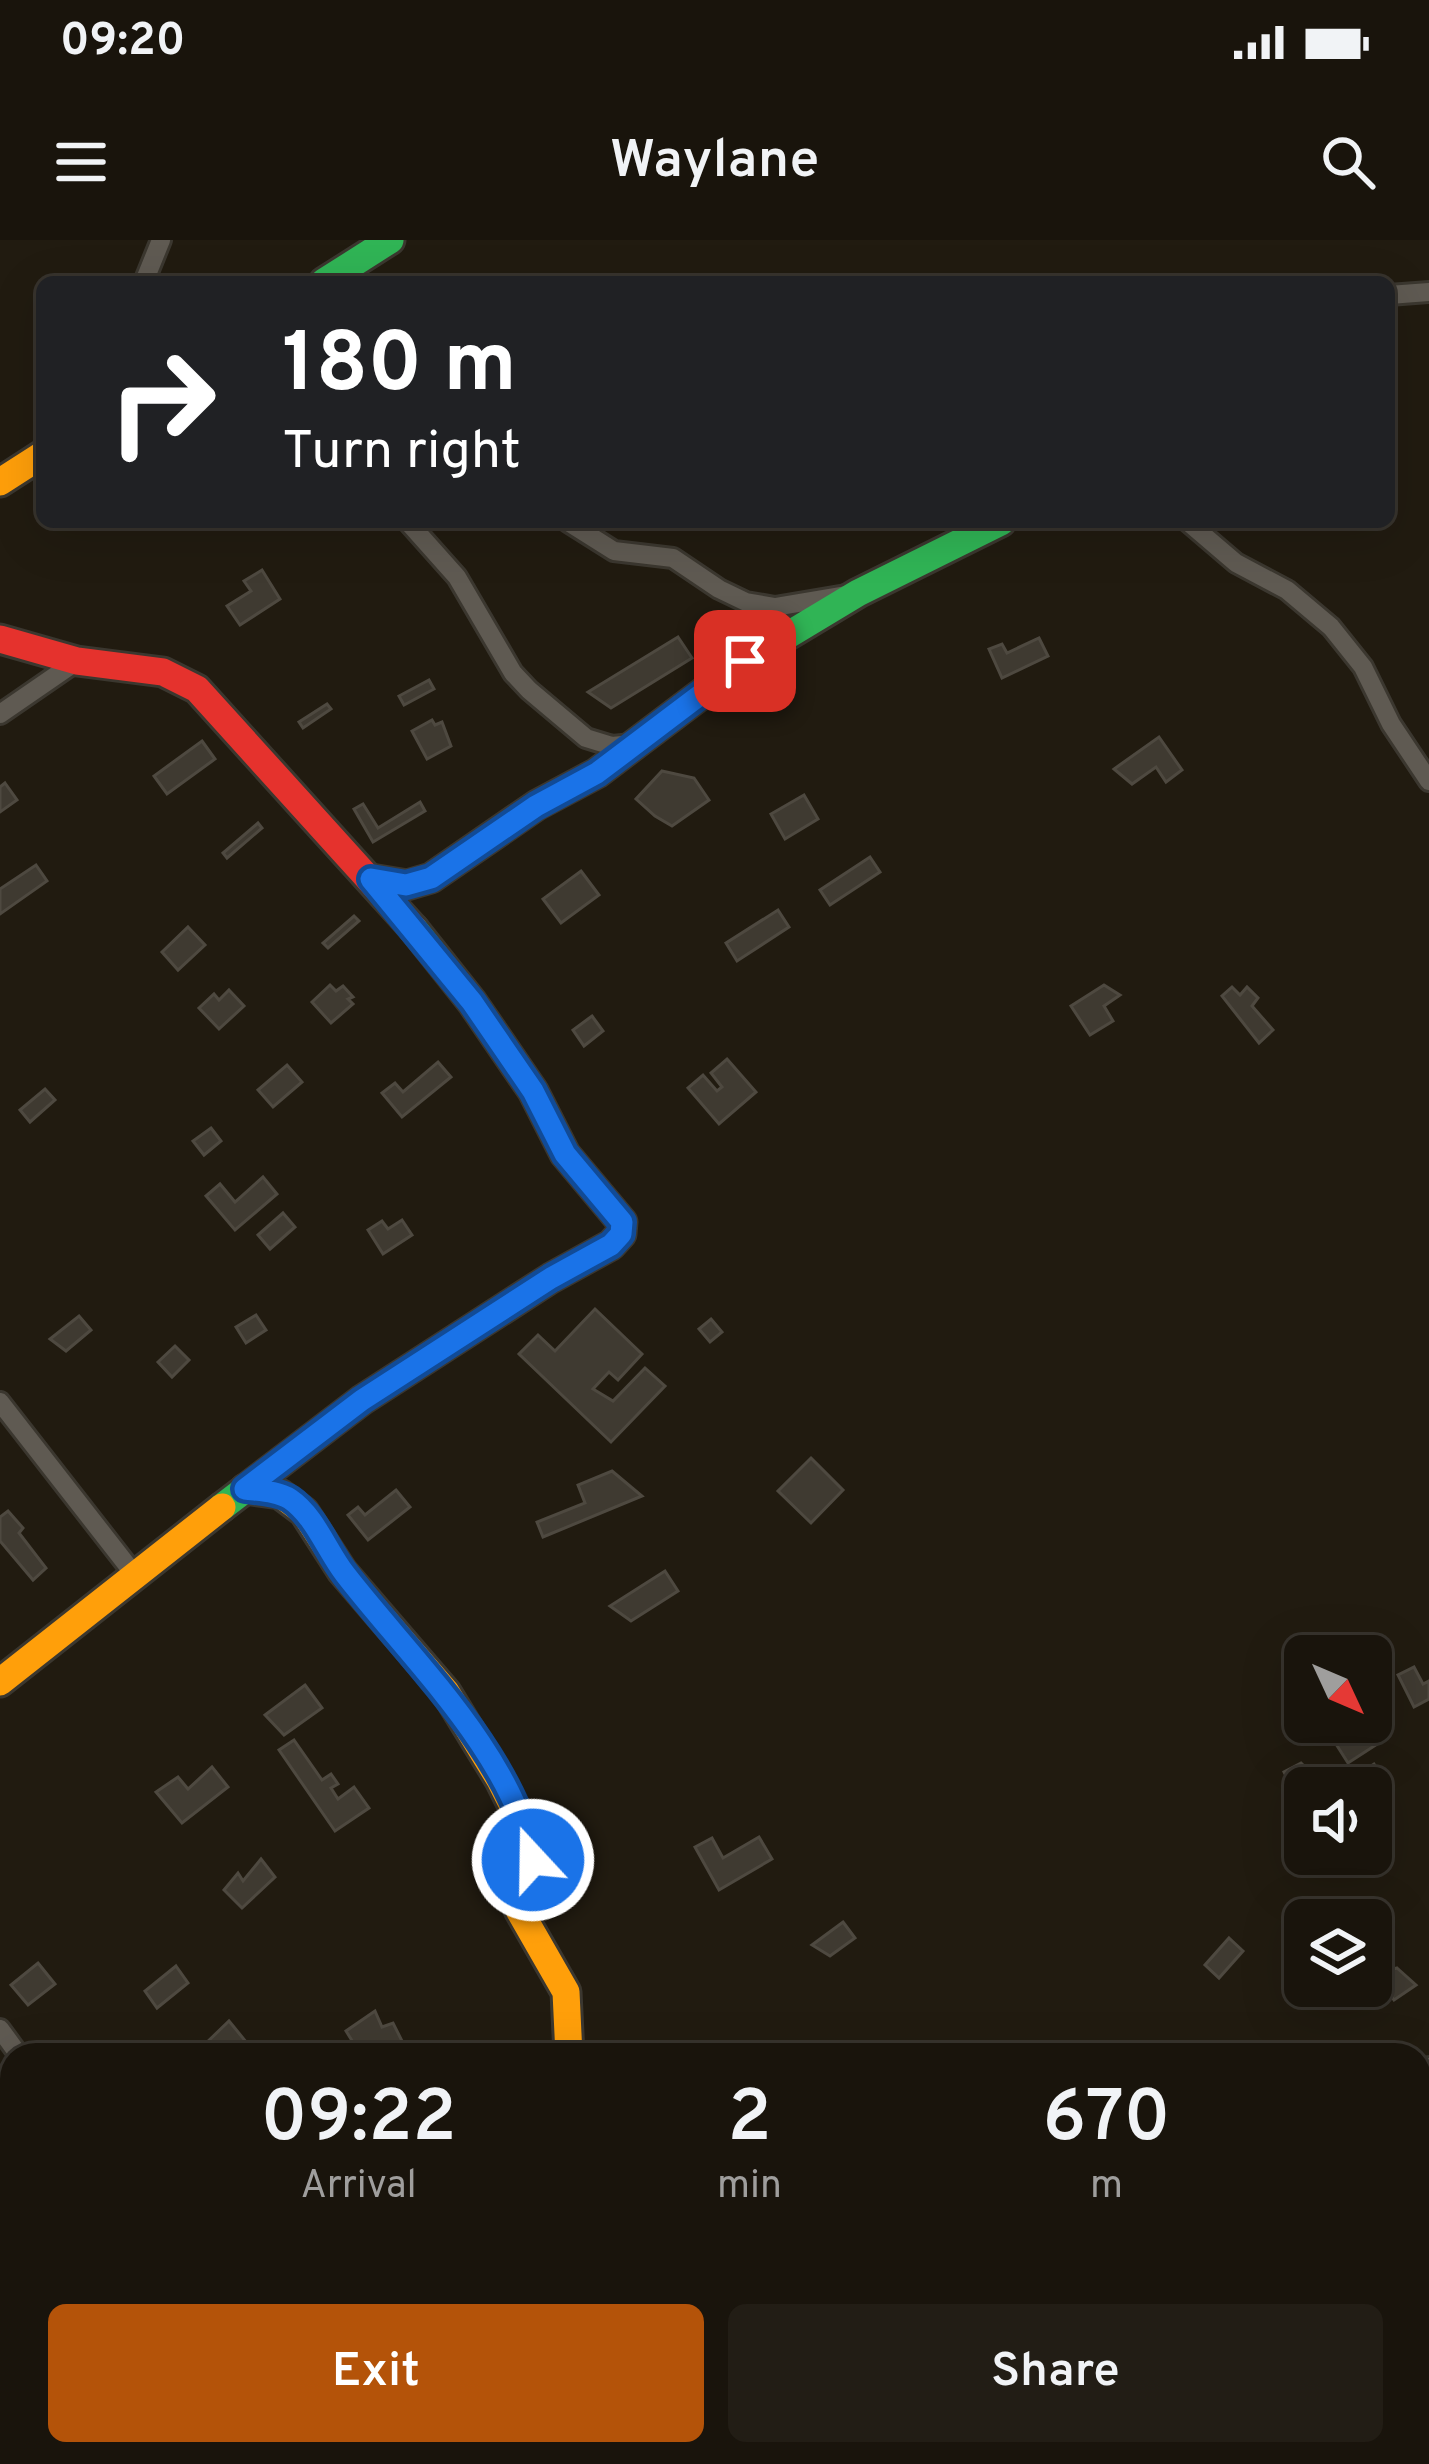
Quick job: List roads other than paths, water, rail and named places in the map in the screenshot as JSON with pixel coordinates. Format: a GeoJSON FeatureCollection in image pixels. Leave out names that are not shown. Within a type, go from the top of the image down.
{"type":"FeatureCollection","features":[{"type":"Feature","properties":{"kind":"street"},"geometry":{"type":"LineString","coordinates":[[146,276],[161,240]]}},
{"type":"Feature","properties":{"kind":"street"},"geometry":{"type":"LineString","coordinates":[[333,276],[390,240]]}},
{"type":"Feature","properties":{"kind":"street"},"geometry":{"type":"LineString","coordinates":[[1395,295],[1429,292]]}},
{"type":"Feature","properties":{"kind":"street"},"geometry":{"type":"LineString","coordinates":[[0,482],[36,461]]}},
{"type":"Feature","properties":{"kind":"street"},"geometry":{"type":"LineString","coordinates":[[413,528],[457,577],[513,673],[529,690],[596,743],[634,744]]}},
{"type":"Feature","properties":{"kind":"street"},"geometry":{"type":"LineString","coordinates":[[578,528],[614,551],[674,557],[746,602],[775,607],[858,593]]}},
{"type":"Feature","properties":{"kind":"street"},"geometry":{"type":"LineString","coordinates":[[371,879],[406,885],[431,878],[536,806],[597,773],[745,661],[858,593],[989,528]]}},
{"type":"Feature","properties":{"kind":"street"},"geometry":{"type":"LineString","coordinates":[[1195,528],[1236,563],[1287,590],[1331,627],[1363,667],[1391,724],[1429,781]]}},
{"type":"Feature","properties":{"kind":"street"},"geometry":{"type":"LineString","coordinates":[[0,639],[77,661],[163,673],[197,689],[371,879],[472,1002],[533,1091],[565,1154],[622,1222],[621,1234],[611,1245],[551,1278],[362,1400],[0,1682]]}},
{"type":"Feature","properties":{"kind":"street"},"geometry":{"type":"LineString","coordinates":[[0,714],[77,661]]}},
{"type":"Feature","properties":{"kind":"street"},"geometry":{"type":"LineString","coordinates":[[0,1402],[134,1574]]}},
{"type":"Feature","properties":{"kind":"street"},"geometry":{"type":"LineString","coordinates":[[245,1489],[280,1494],[304,1512],[342,1571],[446,1692],[500,1780],[529,1838],[533,1860],[519,1910],[566,1992],[568,2043]]}}]}
